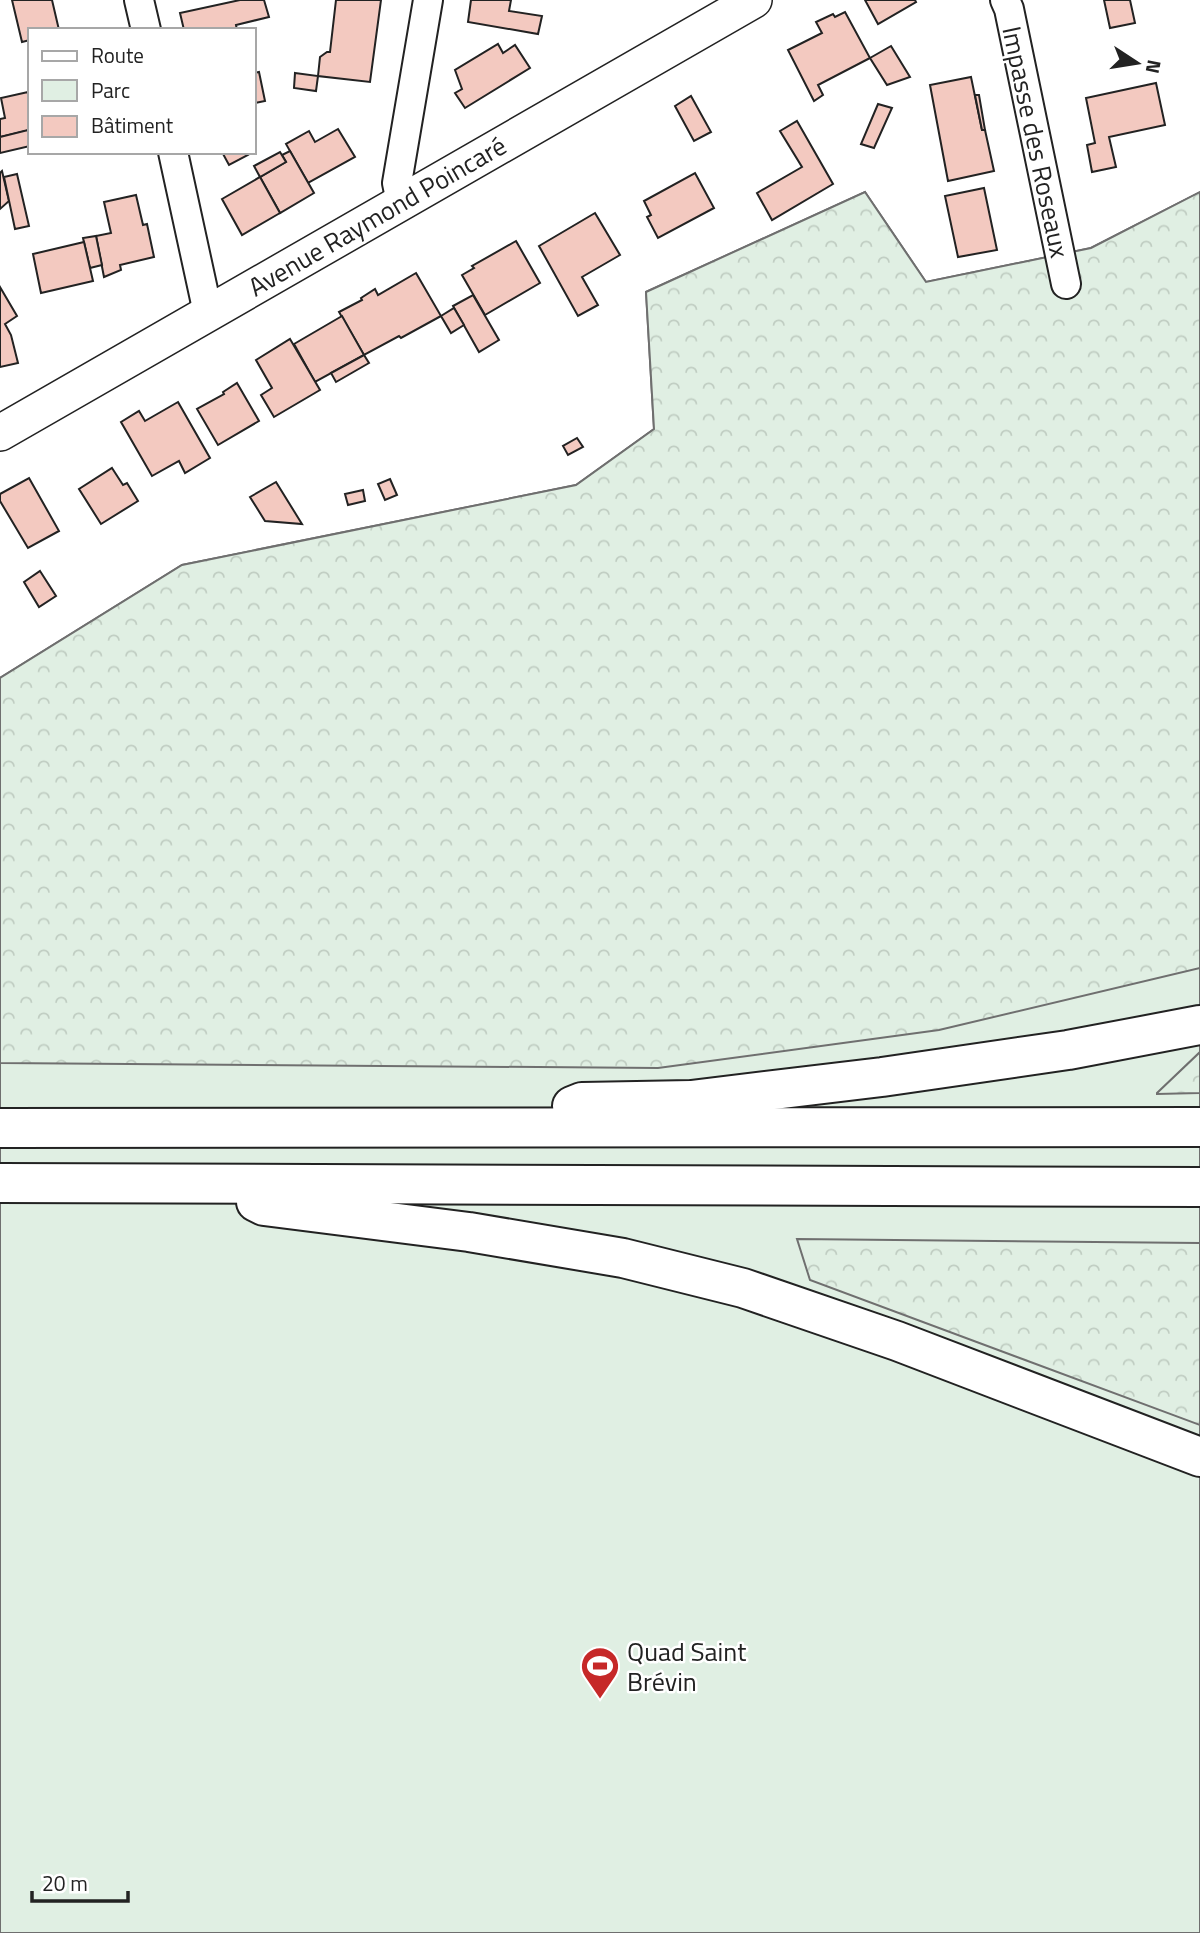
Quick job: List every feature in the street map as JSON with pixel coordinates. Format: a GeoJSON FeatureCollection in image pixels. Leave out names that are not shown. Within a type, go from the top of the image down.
{"type":"FeatureCollection","features":[{"type":"Feature","properties":{"kind":"highway"},"geometry":{"type":"LineString","coordinates":[[526,1128],[582,1101],[691,1100],[882,1077],[1068,1050],[1200,1025]]}},
{"type":"Feature","properties":{"kind":"highway"},"geometry":{"type":"LineString","coordinates":[[0,1128],[1200,1127]]}},
{"type":"Feature","properties":{"kind":"highway"},"geometry":{"type":"LineString","coordinates":[[0,1183],[1200,1187]]}},
{"type":"Feature","properties":{"kind":"highway"},"geometry":{"type":"LineString","coordinates":[[223,1184],[264,1206],[469,1232],[623,1258],[743,1287],[897,1340],[1200,1457]]}},
{"type":"Feature","properties":{"kind":"street"},"geometry":{"type":"LineString","coordinates":[[139,0],[146,28]]}},
{"type":"Feature","properties":{"kind":"street"},"geometry":{"type":"LineString","coordinates":[[401,202],[397,183],[428,0]]}},
{"type":"Feature","properties":{"kind":"street","name":"Avenue Raymond Poincaré"},"geometry":{"type":"LineString","coordinates":[[0,433],[754,0]]}},
{"type":"Feature","properties":{"kind":"street","name":"Impasse des Roseaux"},"geometry":{"type":"LineString","coordinates":[[1004,0],[1009,9],[1066,284]]}},
{"type":"Feature","properties":{"kind":"street"},"geometry":{"type":"LineString","coordinates":[[173,154],[208,313]]}},
{"type":"Feature","properties":{"kind":"green space"},"geometry":{"type":"Polygon","coordinates":[[[865,192],[926,282],[1091,248],[1200,192],[1200,1933],[0,1933],[0,678],[182,565],[576,485],[654,429],[646,292],[865,192]]]}},
{"type":"Feature","properties":{"kind":"green space"},"geometry":{"type":"Polygon","coordinates":[[[865,192],[926,282],[1091,248],[1200,192],[1200,968],[939,1030],[658,1068],[0,1063],[0,678],[182,565],[576,485],[654,429],[646,292],[865,192]]]}},
{"type":"Feature","properties":{"kind":"green space"},"geometry":{"type":"Polygon","coordinates":[[[1200,1052],[1200,1093],[1157,1094],[1157,1093],[1200,1052]]]}},
{"type":"Feature","properties":{"kind":"green space"},"geometry":{"type":"Polygon","coordinates":[[[797,1239],[1200,1243],[1200,1425],[810,1280],[797,1239]]]}},
{"type":"Feature","properties":{"kind":"building"},"geometry":{"type":"Polygon","coordinates":[[[12,0],[52,0],[59,28],[28,28],[28,40],[22,42],[12,0]]]}},
{"type":"Feature","properties":{"kind":"building"},"geometry":{"type":"Polygon","coordinates":[[[240,0],[264,0],[269,17],[236,25],[237,28],[184,28],[180,13],[240,0]]]}},
{"type":"Feature","properties":{"kind":"building"},"geometry":{"type":"Polygon","coordinates":[[[336,0],[381,0],[370,82],[318,76],[320,57],[330,52],[336,0]]]}},
{"type":"Feature","properties":{"kind":"building"},"geometry":{"type":"Polygon","coordinates":[[[471,0],[511,0],[509,11],[542,16],[538,34],[468,22],[471,0]]]}},
{"type":"Feature","properties":{"kind":"building"},"geometry":{"type":"Polygon","coordinates":[[[865,0],[915,0],[916,2],[878,24],[865,0]]]}},
{"type":"Feature","properties":{"kind":"building"},"geometry":{"type":"Polygon","coordinates":[[[1104,0],[1130,0],[1135,23],[1110,28],[1104,0]]]}},
{"type":"Feature","properties":{"kind":"building"},"geometry":{"type":"Polygon","coordinates":[[[845,12],[870,58],[818,85],[823,95],[814,101],[788,50],[822,33],[816,22],[845,12]]]}},
{"type":"Feature","properties":{"kind":"building"},"geometry":{"type":"Polygon","coordinates":[[[498,44],[503,53],[515,45],[530,68],[465,108],[455,93],[462,89],[455,70],[498,44]]]}},
{"type":"Feature","properties":{"kind":"building"},"geometry":{"type":"Polygon","coordinates":[[[891,46],[910,77],[887,85],[870,58],[891,46]]]}},
{"type":"Feature","properties":{"kind":"building"},"geometry":{"type":"Polygon","coordinates":[[[259,72],[265,101],[256,103],[256,73],[259,72]]]}},
{"type":"Feature","properties":{"kind":"building"},"geometry":{"type":"Polygon","coordinates":[[[295,73],[318,76],[316,91],[294,88],[295,73]]]}},
{"type":"Feature","properties":{"kind":"building"},"geometry":{"type":"Polygon","coordinates":[[[971,77],[994,171],[948,181],[930,85],[971,77]]]}},
{"type":"Feature","properties":{"kind":"building"},"geometry":{"type":"Polygon","coordinates":[[[1156,83],[1165,125],[1109,137],[1116,167],[1092,172],[1087,145],[1095,143],[1086,98],[1156,83]]]}},
{"type":"Feature","properties":{"kind":"building"},"geometry":{"type":"Polygon","coordinates":[[[28,92],[28,130],[0,137],[0,119],[5,118],[1,98],[28,92]]]}},
{"type":"Feature","properties":{"kind":"building"},"geometry":{"type":"Polygon","coordinates":[[[975,95],[979,95],[985,130],[982,130],[975,95]]]}},
{"type":"Feature","properties":{"kind":"building"},"geometry":{"type":"Polygon","coordinates":[[[691,96],[711,132],[694,141],[675,106],[691,96]]]}},
{"type":"Feature","properties":{"kind":"building"},"geometry":{"type":"Polygon","coordinates":[[[878,104],[892,108],[874,148],[861,144],[878,104]]]}},
{"type":"Feature","properties":{"kind":"building"},"geometry":{"type":"Polygon","coordinates":[[[797,121],[833,184],[772,220],[757,193],[802,167],[780,131],[797,121]]]}},
{"type":"Feature","properties":{"kind":"building"},"geometry":{"type":"Polygon","coordinates":[[[338,129],[355,157],[308,183],[286,144],[309,131],[315,142],[338,129]]]}},
{"type":"Feature","properties":{"kind":"building"},"geometry":{"type":"Polygon","coordinates":[[[28,130],[28,146],[0,153],[0,137],[28,130]]]}},
{"type":"Feature","properties":{"kind":"building"},"geometry":{"type":"Polygon","coordinates":[[[290,151],[314,193],[280,213],[260,177],[286,162],[282,155],[290,151]]]}},
{"type":"Feature","properties":{"kind":"building"},"geometry":{"type":"Polygon","coordinates":[[[280,152],[286,162],[260,177],[254,166],[280,152]]]}},
{"type":"Feature","properties":{"kind":"building"},"geometry":{"type":"Polygon","coordinates":[[[223,154],[248,155],[229,165],[223,154]]]}},
{"type":"Feature","properties":{"kind":"building"},"geometry":{"type":"Polygon","coordinates":[[[2,171],[9,201],[0,209],[0,173],[2,171]]]}},
{"type":"Feature","properties":{"kind":"building"},"geometry":{"type":"Polygon","coordinates":[[[695,173],[714,208],[658,238],[647,217],[651,215],[644,201],[695,173]]]}},
{"type":"Feature","properties":{"kind":"building"},"geometry":{"type":"Polygon","coordinates":[[[17,174],[29,226],[15,229],[4,177],[17,174]]]}},
{"type":"Feature","properties":{"kind":"building"},"geometry":{"type":"Polygon","coordinates":[[[260,177],[280,213],[242,235],[222,199],[260,177]]]}},
{"type":"Feature","properties":{"kind":"building"},"geometry":{"type":"Polygon","coordinates":[[[984,188],[997,250],[958,257],[945,196],[984,188]]]}},
{"type":"Feature","properties":{"kind":"building"},"geometry":{"type":"Polygon","coordinates":[[[136,195],[143,225],[147,224],[154,257],[120,265],[121,270],[104,277],[96,236],[111,233],[104,202],[136,195]]]}},
{"type":"Feature","properties":{"kind":"building"},"geometry":{"type":"Polygon","coordinates":[[[595,213],[620,255],[582,277],[598,305],[578,316],[539,246],[595,213]]]}},
{"type":"Feature","properties":{"kind":"building"},"geometry":{"type":"Polygon","coordinates":[[[96,236],[102,265],[90,268],[83,238],[96,236]]]}},
{"type":"Feature","properties":{"kind":"building"},"geometry":{"type":"Polygon","coordinates":[[[516,241],[540,283],[485,315],[462,275],[474,268],[472,266],[516,241]]]}},
{"type":"Feature","properties":{"kind":"building"},"geometry":{"type":"Polygon","coordinates":[[[84,242],[93,281],[41,293],[33,254],[84,242]]]}},
{"type":"Feature","properties":{"kind":"building"},"geometry":{"type":"Polygon","coordinates":[[[416,273],[441,316],[364,355],[339,312],[362,300],[361,298],[375,289],[378,295],[416,273]]]}},
{"type":"Feature","properties":{"kind":"building"},"geometry":{"type":"Polygon","coordinates":[[[0,287],[17,316],[5,324],[11,335],[18,363],[0,367],[0,287]]]}},
{"type":"Feature","properties":{"kind":"building"},"geometry":{"type":"Polygon","coordinates":[[[473,295],[499,340],[479,352],[453,306],[473,295]]]}},
{"type":"Feature","properties":{"kind":"building"},"geometry":{"type":"Polygon","coordinates":[[[454,308],[464,325],[451,333],[441,316],[454,308]]]}},
{"type":"Feature","properties":{"kind":"building"},"geometry":{"type":"Polygon","coordinates":[[[342,316],[364,355],[315,382],[294,344],[342,316]]]}},
{"type":"Feature","properties":{"kind":"building"},"geometry":{"type":"Polygon","coordinates":[[[290,339],[320,390],[274,417],[261,395],[272,388],[256,360],[290,339]]]}},
{"type":"Feature","properties":{"kind":"building"},"geometry":{"type":"Polygon","coordinates":[[[364,355],[369,363],[336,382],[331,373],[364,355]]]}},
{"type":"Feature","properties":{"kind":"building"},"geometry":{"type":"Polygon","coordinates":[[[237,383],[259,421],[218,445],[197,409],[224,394],[223,392],[237,383]]]}},
{"type":"Feature","properties":{"kind":"building"},"geometry":{"type":"Polygon","coordinates":[[[178,402],[210,458],[185,473],[179,461],[152,476],[121,422],[139,411],[145,421],[178,402]]]}},
{"type":"Feature","properties":{"kind":"building"},"geometry":{"type":"Polygon","coordinates":[[[577,438],[583,447],[568,455],[563,446],[577,438]]]}},
{"type":"Feature","properties":{"kind":"building"},"geometry":{"type":"Polygon","coordinates":[[[112,468],[123,485],[127,483],[138,501],[101,524],[79,489],[112,468]]]}},
{"type":"Feature","properties":{"kind":"building"},"geometry":{"type":"Polygon","coordinates":[[[29,478],[59,531],[28,548],[0,501],[0,494],[29,478]]]}},
{"type":"Feature","properties":{"kind":"building"},"geometry":{"type":"Polygon","coordinates":[[[390,479],[397,495],[385,500],[378,484],[390,479]]]}},
{"type":"Feature","properties":{"kind":"building"},"geometry":{"type":"Polygon","coordinates":[[[276,482],[302,524],[265,521],[250,497],[276,482]]]}},
{"type":"Feature","properties":{"kind":"building"},"geometry":{"type":"Polygon","coordinates":[[[363,490],[365,501],[348,505],[345,494],[363,490]]]}},
{"type":"Feature","properties":{"kind":"building"},"geometry":{"type":"Polygon","coordinates":[[[40,571],[56,596],[39,607],[24,582],[40,571]]]}},
{"type":"Feature","properties":{"kind":"place","name":"Quad Saint Brévin"},"geometry":{"type":"Point","coordinates":[600,1700]}}]}
